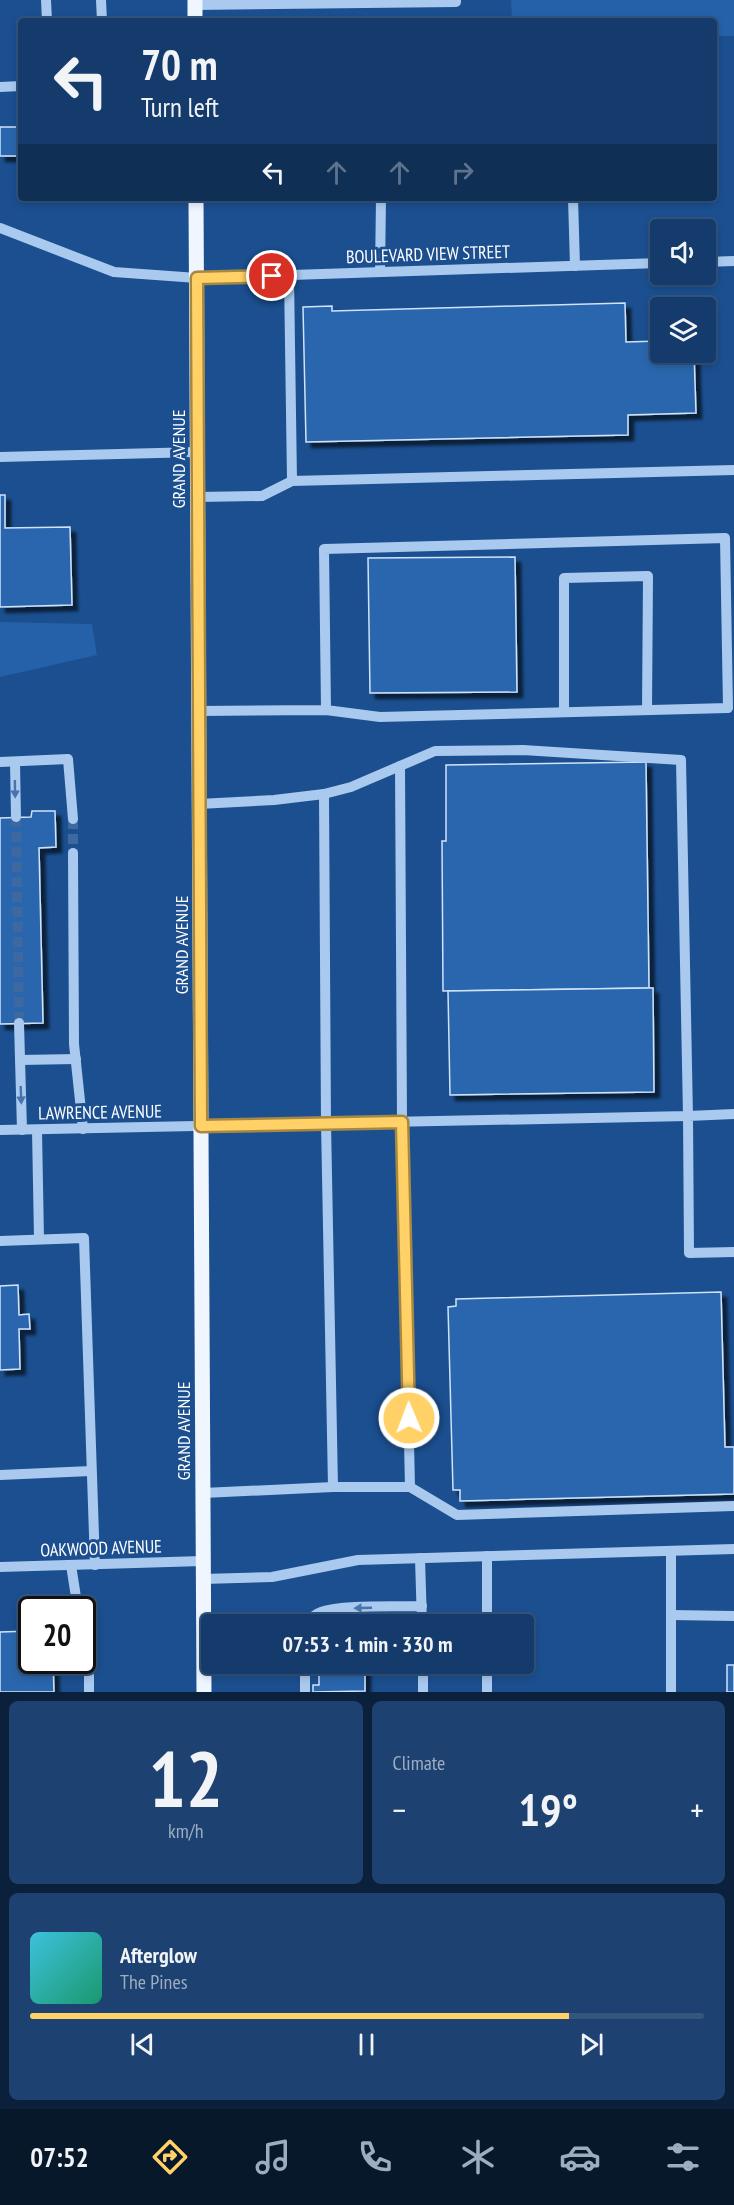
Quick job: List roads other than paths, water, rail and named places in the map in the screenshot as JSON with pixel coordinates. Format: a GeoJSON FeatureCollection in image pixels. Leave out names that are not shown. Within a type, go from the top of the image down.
{"type":"FeatureCollection","features":[{"type":"Feature","properties":{"kind":"main road"},"geometry":{"type":"LineString","coordinates":[[195,2],[195,18]]}},
{"type":"Feature","properties":{"kind":"main road","name":"GRAND AVENUE"},"geometry":{"type":"LineString","coordinates":[[196,201],[204,1692]]}},
{"type":"Feature","properties":{"kind":"street"},"geometry":{"type":"LineString","coordinates":[[46,0],[47,18]]}},
{"type":"Feature","properties":{"kind":"street"},"geometry":{"type":"LineString","coordinates":[[101,0],[102,18]]}},
{"type":"Feature","properties":{"kind":"street"},"geometry":{"type":"LineString","coordinates":[[195,2],[456,2],[456,0]]}},
{"type":"Feature","properties":{"kind":"street"},"geometry":{"type":"LineString","coordinates":[[0,87],[18,86]]}},
{"type":"Feature","properties":{"kind":"street"},"geometry":{"type":"LineString","coordinates":[[380,272],[381,201]]}},
{"type":"Feature","properties":{"kind":"street"},"geometry":{"type":"LineString","coordinates":[[573,201],[575,266]]}},
{"type":"Feature","properties":{"kind":"street","name":"BOULEVARD VIEW STREET"},"geometry":{"type":"LineString","coordinates":[[0,228],[114,272],[197,278],[650,263]]}},
{"type":"Feature","properties":{"kind":"street"},"geometry":{"type":"LineString","coordinates":[[716,262],[734,261]]}},
{"type":"Feature","properties":{"kind":"street"},"geometry":{"type":"LineString","coordinates":[[288,276],[292,481]]}},
{"type":"Feature","properties":{"kind":"street"},"geometry":{"type":"LineString","coordinates":[[0,457],[198,452]]}},
{"type":"Feature","properties":{"kind":"street"},"geometry":{"type":"LineString","coordinates":[[198,497],[262,496],[292,481],[734,470]]}},
{"type":"Feature","properties":{"kind":"street"},"geometry":{"type":"LineString","coordinates":[[199,711],[326,710],[380,717],[728,708],[725,538],[324,549],[326,710]]}},
{"type":"Feature","properties":{"kind":"street"},"geometry":{"type":"LineString","coordinates":[[564,712],[564,578],[648,576],[647,710]]}},
{"type":"Feature","properties":{"kind":"street"},"geometry":{"type":"LineString","coordinates":[[200,804],[274,800],[324,794],[351,787],[435,751],[523,750],[681,760],[689,1253],[734,1252]]}},
{"type":"Feature","properties":{"kind":"street"},"geometry":{"type":"LineString","coordinates":[[0,762],[68,759],[72,819]]}},
{"type":"Feature","properties":{"kind":"street"},"geometry":{"type":"LineString","coordinates":[[15,762],[16,817]]}},
{"type":"Feature","properties":{"kind":"street"},"geometry":{"type":"LineString","coordinates":[[399,766],[402,1122],[410,1487]]}},
{"type":"Feature","properties":{"kind":"street"},"geometry":{"type":"LineString","coordinates":[[324,794],[326,1123],[333,1487]]}},
{"type":"Feature","properties":{"kind":"street"},"geometry":{"type":"LineString","coordinates":[[73,853],[74,1044],[83,1129]]}},
{"type":"Feature","properties":{"kind":"street"},"geometry":{"type":"LineString","coordinates":[[19,1023],[22,1130]]}},
{"type":"Feature","properties":{"kind":"street"},"geometry":{"type":"LineString","coordinates":[[20,1060],[76,1059]]}},
{"type":"Feature","properties":{"kind":"street","name":"LAWRENCE AVENUE"},"geometry":{"type":"LineString","coordinates":[[0,1130],[734,1114]]}},
{"type":"Feature","properties":{"kind":"street"},"geometry":{"type":"LineString","coordinates":[[37,1130],[39,1239]]}},
{"type":"Feature","properties":{"kind":"street"},"geometry":{"type":"LineString","coordinates":[[0,1241],[84,1238],[95,1564]]}},
{"type":"Feature","properties":{"kind":"street"},"geometry":{"type":"LineString","coordinates":[[0,1475],[91,1471]]}},
{"type":"Feature","properties":{"kind":"street"},"geometry":{"type":"LineString","coordinates":[[203,1493],[333,1487],[410,1487],[457,1515],[734,1506]]}},
{"type":"Feature","properties":{"kind":"street"},"geometry":{"type":"LineString","coordinates":[[203,1579],[272,1577],[358,1560],[734,1549]]}},
{"type":"Feature","properties":{"kind":"street"},"geometry":{"type":"LineString","coordinates":[[671,1551],[671,1692]]}},
{"type":"Feature","properties":{"kind":"street"},"geometry":{"type":"LineString","coordinates":[[487,1556],[487,1614]]}},
{"type":"Feature","properties":{"kind":"street"},"geometry":{"type":"LineString","coordinates":[[420,1558],[422,1614]]}},
{"type":"Feature","properties":{"kind":"street","name":"OAKWOOD AVENUE"},"geometry":{"type":"LineString","coordinates":[[0,1567],[203,1561]]}},
{"type":"Feature","properties":{"kind":"street"},"geometry":{"type":"LineString","coordinates":[[71,1565],[76,1596]]}},
{"type":"Feature","properties":{"kind":"street"},"geometry":{"type":"LineString","coordinates":[[316,1614],[335,1608],[422,1606]]}},
{"type":"Feature","properties":{"kind":"street"},"geometry":{"type":"LineString","coordinates":[[671,1615],[734,1616]]}},
{"type":"Feature","properties":{"kind":"street"},"geometry":{"type":"LineString","coordinates":[[89,1674],[89,1692]]}},
{"type":"Feature","properties":{"kind":"street"},"geometry":{"type":"LineString","coordinates":[[305,1674],[305,1692]]}},
{"type":"Feature","properties":{"kind":"street"},"geometry":{"type":"LineString","coordinates":[[423,1674],[423,1692]]}},
{"type":"Feature","properties":{"kind":"street"},"geometry":{"type":"LineString","coordinates":[[487,1674],[487,1692]]}},
{"type":"Feature","properties":{"kind":"tunnel"},"geometry":{"type":"LineString","coordinates":[[16,817],[19,1023]]}},
{"type":"Feature","properties":{"kind":"tunnel"},"geometry":{"type":"LineString","coordinates":[[73,819],[73,853]]}}]}
